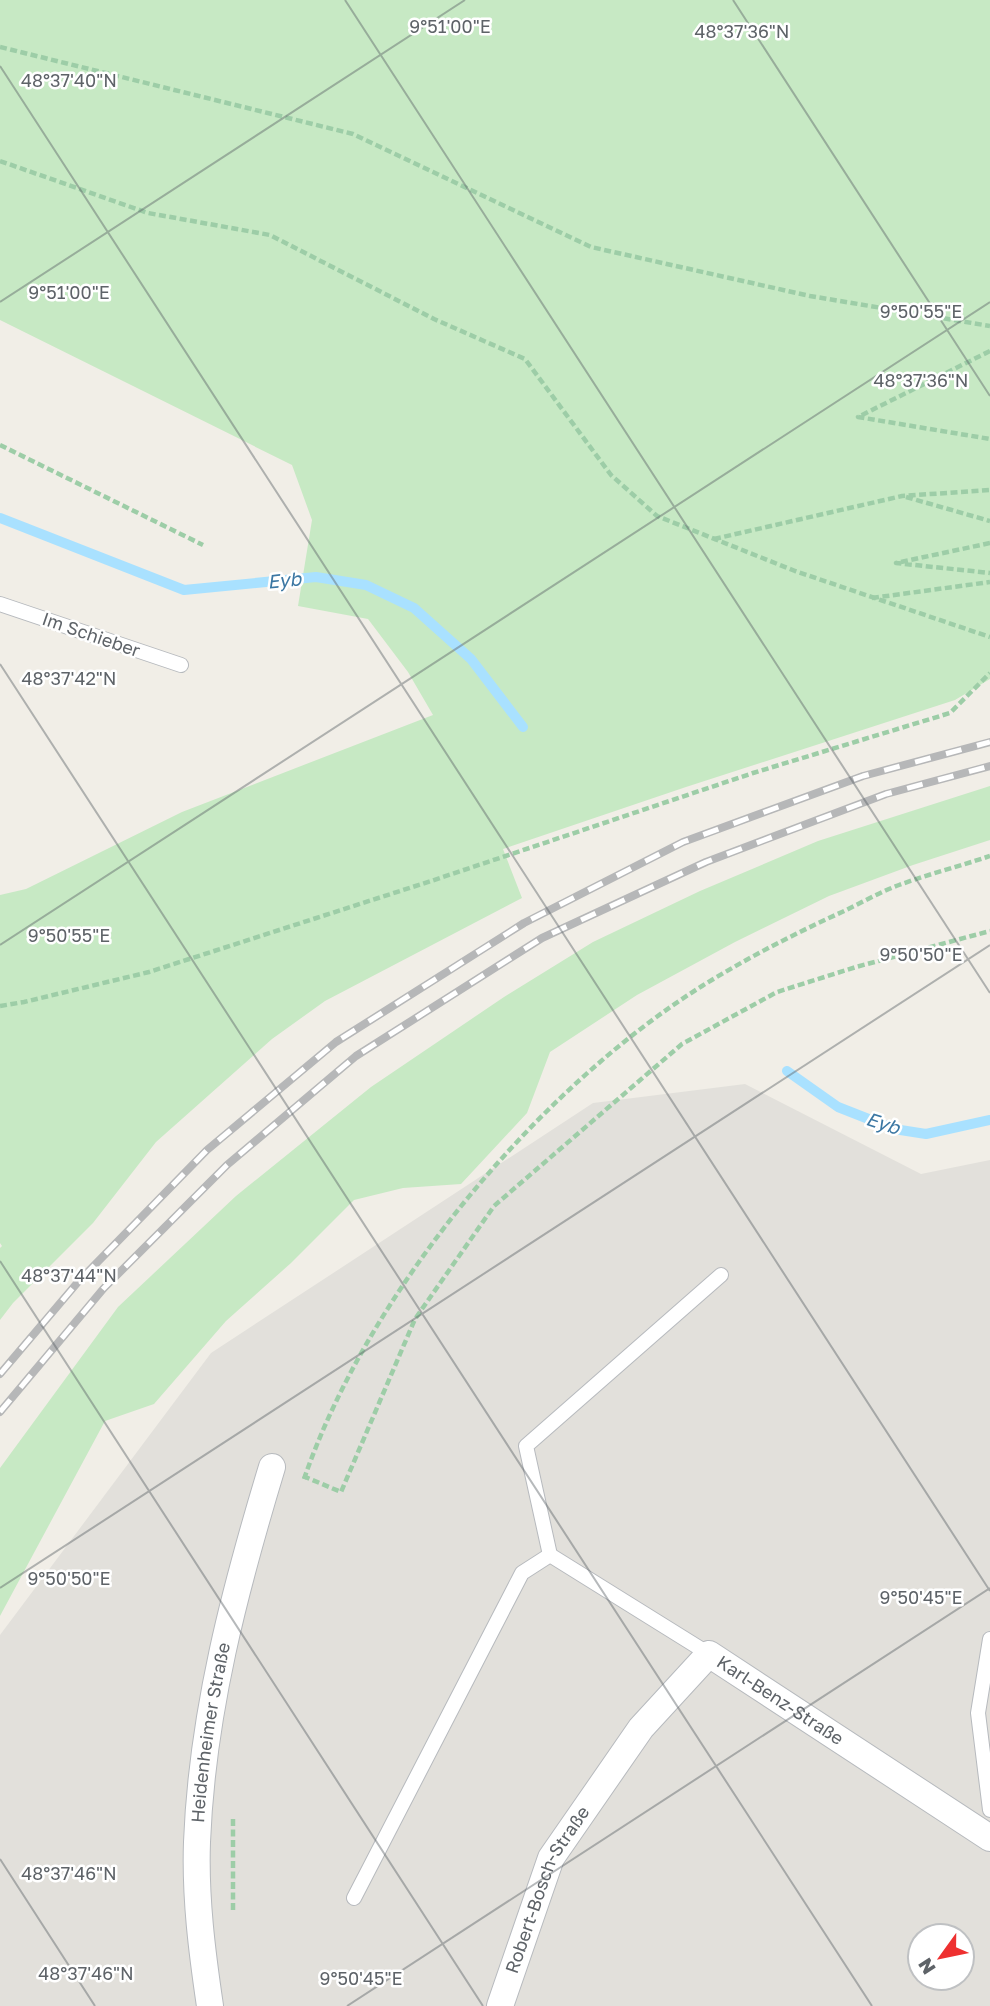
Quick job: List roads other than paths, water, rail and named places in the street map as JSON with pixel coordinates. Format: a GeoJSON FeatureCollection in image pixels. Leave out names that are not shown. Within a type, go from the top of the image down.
{"type":"FeatureCollection","features":[{"type":"Feature","properties":{"kind":"street","name":"Heidenheimer Straße"},"geometry":{"type":"LineString","coordinates":[[210,2006],[198,1911],[197,1841],[206,1752],[220,1659],[231,1609],[272,1467]]}},
{"type":"Feature","properties":{"kind":"street","name":"Karl-Benz-Straße"},"geometry":{"type":"LineString","coordinates":[[603,1780],[641,1728],[709,1654],[990,1838]]}},
{"type":"Feature","properties":{"kind":"street","name":"Robert-Bosch-Straße"},"geometry":{"type":"LineString","coordinates":[[500,2006],[551,1858],[603,1780]]}},
{"type":"Feature","properties":{"kind":"lane","name":"Im Schieber"},"geometry":{"type":"LineString","coordinates":[[0,604],[181,665]]}},
{"type":"Feature","properties":{"kind":"lane"},"geometry":{"type":"LineString","coordinates":[[709,1654],[551,1555],[526,1446],[721,1275]]}},
{"type":"Feature","properties":{"kind":"lane"},"geometry":{"type":"LineString","coordinates":[[354,1898],[522,1573],[551,1555]]}},
{"type":"Feature","properties":{"kind":"lane"},"geometry":{"type":"LineString","coordinates":[[990,1639],[978,1713],[990,1810]]}},
{"type":"Feature","properties":{"kind":"waterway","name":"Eyb"},"geometry":{"type":"LineString","coordinates":[[0,518],[184,590],[316,577],[366,585],[414,608],[471,659],[523,727]]}},
{"type":"Feature","properties":{"kind":"waterway","name":"Eyb"},"geometry":{"type":"LineString","coordinates":[[787,1071],[838,1107],[894,1129],[926,1134],[990,1120]]}},
{"type":"Feature","properties":{"kind":"railway"},"geometry":{"type":"LineString","coordinates":[[0,1374],[78,1282],[207,1150],[336,1042],[524,923],[683,842],[863,776],[990,742]]}},
{"type":"Feature","properties":{"kind":"railway"},"geometry":{"type":"LineString","coordinates":[[0,1412],[104,1288],[227,1165],[356,1056],[542,938],[706,862],[886,794],[990,766]]}}]}
